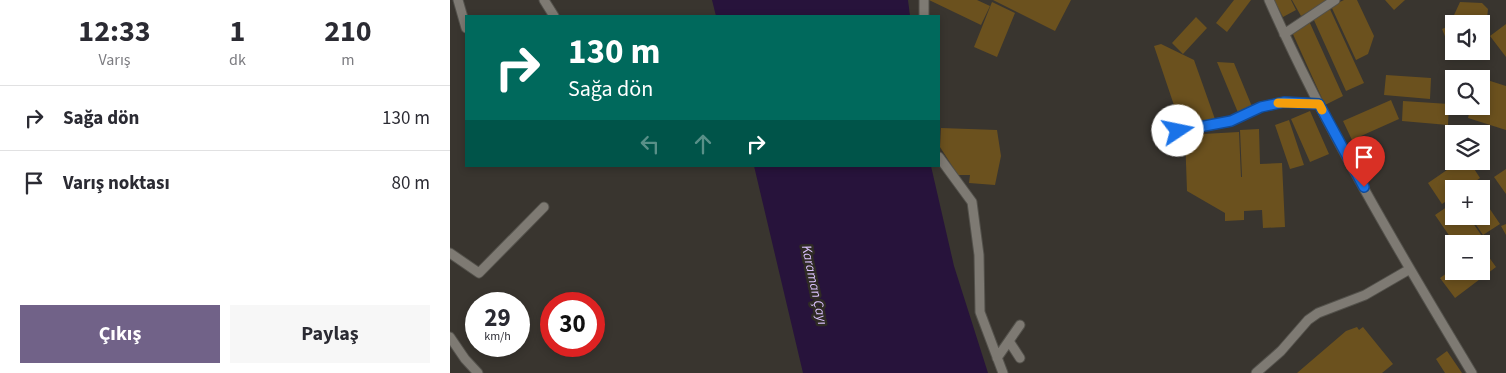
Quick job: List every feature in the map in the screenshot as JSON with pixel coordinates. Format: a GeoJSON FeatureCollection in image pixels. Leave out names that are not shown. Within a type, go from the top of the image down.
{"type":"FeatureCollection","features":[{"type":"Feature","properties":{"kind":"street"},"geometry":{"type":"LineString","coordinates":[[458,0],[465,24]]}},
{"type":"Feature","properties":{"kind":"street"},"geometry":{"type":"LineString","coordinates":[[544,0],[553,15]]}},
{"type":"Feature","properties":{"kind":"street"},"geometry":{"type":"LineString","coordinates":[[924,0],[924,15]]}},
{"type":"Feature","properties":{"kind":"street"},"geometry":{"type":"LineString","coordinates":[[1269,0],[1319,104],[1410,270],[1472,373]]}},
{"type":"Feature","properties":{"kind":"street"},"geometry":{"type":"LineString","coordinates":[[1284,34],[1335,0]]}},
{"type":"Feature","properties":{"kind":"street"},"geometry":{"type":"LineString","coordinates":[[1178,131],[1231,121],[1261,107],[1284,102],[1319,104]]}},
{"type":"Feature","properties":{"kind":"street"},"geometry":{"type":"LineString","coordinates":[[940,158],[972,202],[980,255],[980,312],[1003,373]]}},
{"type":"Feature","properties":{"kind":"street"},"geometry":{"type":"LineString","coordinates":[[450,253],[479,273],[544,207]]}},
{"type":"Feature","properties":{"kind":"street"},"geometry":{"type":"LineString","coordinates":[[1256,373],[1280,351],[1308,320],[1318,313],[1366,295],[1410,270]]}},
{"type":"Feature","properties":{"kind":"street"},"geometry":{"type":"LineString","coordinates":[[998,358],[1020,325]]}},
{"type":"Feature","properties":{"kind":"street"},"geometry":{"type":"LineString","coordinates":[[450,337],[465,359],[478,373]]}},
{"type":"Feature","properties":{"kind":"street"},"geometry":{"type":"LineString","coordinates":[[1009,341],[1020,358]]}},
{"type":"Feature","properties":{"kind":"water"},"geometry":{"type":"Polygon","coordinates":[[[712,0],[908,0],[910,15],[716,15],[712,0]]]}},
{"type":"Feature","properties":{"kind":"water","name":"Karaman Çayı"},"geometry":{"type":"Polygon","coordinates":[[[754,167],[931,167],[954,266],[988,373],[803,373],[754,167]]]}},
{"type":"Feature","properties":{"kind":"building"},"geometry":{"type":"Polygon","coordinates":[[[929,0],[977,0],[990,6],[981,25],[929,0]]]}},
{"type":"Feature","properties":{"kind":"building"},"geometry":{"type":"Polygon","coordinates":[[[993,0],[1071,0],[1055,31],[993,0]]]}},
{"type":"Feature","properties":{"kind":"building"},"geometry":{"type":"Polygon","coordinates":[[[1234,0],[1251,0],[1227,32],[1216,23],[1234,0]]]}},
{"type":"Feature","properties":{"kind":"building"},"geometry":{"type":"Polygon","coordinates":[[[1274,0],[1291,0],[1296,10],[1283,17],[1274,0]]]}},
{"type":"Feature","properties":{"kind":"building"},"geometry":{"type":"Polygon","coordinates":[[[1292,0],[1327,0],[1327,1],[1301,16],[1292,0]]]}},
{"type":"Feature","properties":{"kind":"building"},"geometry":{"type":"Polygon","coordinates":[[[1344,0],[1357,0],[1374,36],[1368,54],[1356,60],[1331,6],[1344,0]]]}},
{"type":"Feature","properties":{"kind":"building"},"geometry":{"type":"Polygon","coordinates":[[[1385,0],[1405,0],[1394,10],[1385,0]]]}},
{"type":"Feature","properties":{"kind":"building"},"geometry":{"type":"Polygon","coordinates":[[[992,2],[1015,13],[997,57],[974,47],[992,2]]]}},
{"type":"Feature","properties":{"kind":"building"},"geometry":{"type":"Polygon","coordinates":[[[1460,2],[1482,3],[1488,9],[1487,15],[1454,15],[1460,2]]]}},
{"type":"Feature","properties":{"kind":"building"},"geometry":{"type":"Polygon","coordinates":[[[1329,7],[1364,83],[1346,91],[1313,18],[1329,7]]]}},
{"type":"Feature","properties":{"kind":"building"},"geometry":{"type":"Polygon","coordinates":[[[1196,17],[1207,28],[1183,54],[1172,43],[1196,17]]]}},
{"type":"Feature","properties":{"kind":"building"},"geometry":{"type":"Polygon","coordinates":[[[1309,21],[1343,96],[1325,105],[1292,32],[1309,21]]]}},
{"type":"Feature","properties":{"kind":"building"},"geometry":{"type":"Polygon","coordinates":[[[1506,24],[1506,57],[1490,36],[1506,24]]]}},
{"type":"Feature","properties":{"kind":"building"},"geometry":{"type":"Polygon","coordinates":[[[1161,44],[1194,60],[1216,122],[1181,126],[1154,46],[1161,44]]]}},
{"type":"Feature","properties":{"kind":"building"},"geometry":{"type":"Polygon","coordinates":[[[1217,62],[1234,63],[1253,109],[1239,115],[1217,62]]]}},
{"type":"Feature","properties":{"kind":"building"},"geometry":{"type":"Polygon","coordinates":[[[1386,75],[1431,78],[1430,99],[1384,95],[1386,75]]]}},
{"type":"Feature","properties":{"kind":"building"},"geometry":{"type":"Polygon","coordinates":[[[1490,81],[1506,86],[1506,130],[1468,118],[1469,115],[1490,115],[1490,81]]]}},
{"type":"Feature","properties":{"kind":"building"},"geometry":{"type":"Polygon","coordinates":[[[1391,100],[1399,119],[1352,140],[1343,121],[1391,100]]]}},
{"type":"Feature","properties":{"kind":"building"},"geometry":{"type":"Polygon","coordinates":[[[1403,101],[1445,104],[1445,115],[1448,115],[1448,125],[1402,121],[1403,101]]]}},
{"type":"Feature","properties":{"kind":"building"},"geometry":{"type":"Polygon","coordinates":[[[1310,111],[1329,154],[1310,162],[1291,119],[1310,111]]]}},
{"type":"Feature","properties":{"kind":"building"},"geometry":{"type":"Polygon","coordinates":[[[1289,120],[1304,165],[1290,169],[1275,125],[1289,120]]]}},
{"type":"Feature","properties":{"kind":"building"},"geometry":{"type":"Polygon","coordinates":[[[941,128],[997,130],[1001,156],[995,185],[969,183],[970,175],[958,175],[940,147],[941,128]]]}},
{"type":"Feature","properties":{"kind":"building"},"geometry":{"type":"Polygon","coordinates":[[[1259,129],[1260,164],[1282,163],[1285,227],[1263,228],[1262,210],[1244,211],[1244,220],[1225,221],[1225,213],[1187,191],[1185,135],[1239,132],[1242,177],[1240,130],[1259,129]]]}},
{"type":"Feature","properties":{"kind":"building"},"geometry":{"type":"Polygon","coordinates":[[[1506,169],[1506,194],[1494,177],[1506,169]]]}},
{"type":"Feature","properties":{"kind":"building"},"geometry":{"type":"Polygon","coordinates":[[[1447,170],[1475,170],[1480,178],[1477,180],[1445,180],[1445,202],[1442,204],[1428,183],[1447,170]]]}},
{"type":"Feature","properties":{"kind":"building"},"geometry":{"type":"Polygon","coordinates":[[[1445,208],[1445,225],[1474,225],[1481,235],[1449,235],[1435,215],[1445,208]]]}},
{"type":"Feature","properties":{"kind":"building"},"geometry":{"type":"Polygon","coordinates":[[[1490,209],[1500,224],[1483,235],[1476,225],[1490,225],[1490,209]]]}},
{"type":"Feature","properties":{"kind":"building"},"geometry":{"type":"Polygon","coordinates":[[[1506,224],[1506,235],[1501,226],[1506,224]]]}},
{"type":"Feature","properties":{"kind":"building"},"geometry":{"type":"Polygon","coordinates":[[[1490,259],[1496,267],[1490,272],[1490,259]]]}},
{"type":"Feature","properties":{"kind":"building"},"geometry":{"type":"Polygon","coordinates":[[[1445,274],[1445,280],[1479,280],[1455,298],[1440,278],[1445,274]]]}},
{"type":"Feature","properties":{"kind":"building"},"geometry":{"type":"Polygon","coordinates":[[[1357,327],[1359,330],[1363,327],[1393,364],[1382,373],[1297,373],[1346,331],[1357,327]]]}},
{"type":"Feature","properties":{"kind":"building"},"geometry":{"type":"Polygon","coordinates":[[[1447,351],[1462,373],[1445,373],[1436,359],[1447,351]]]}},
{"type":"Feature","properties":{"kind":"slow traffic"},"geometry":{"type":"LineString","coordinates":[[1278,103],[1319,104],[1322,110]]}},
{"type":"Feature","properties":{"kind":"route"},"geometry":{"type":"LineString","coordinates":[[1178,131],[1231,121],[1246,116],[1261,107],[1284,102],[1319,104],[1364,187]]}}]}
